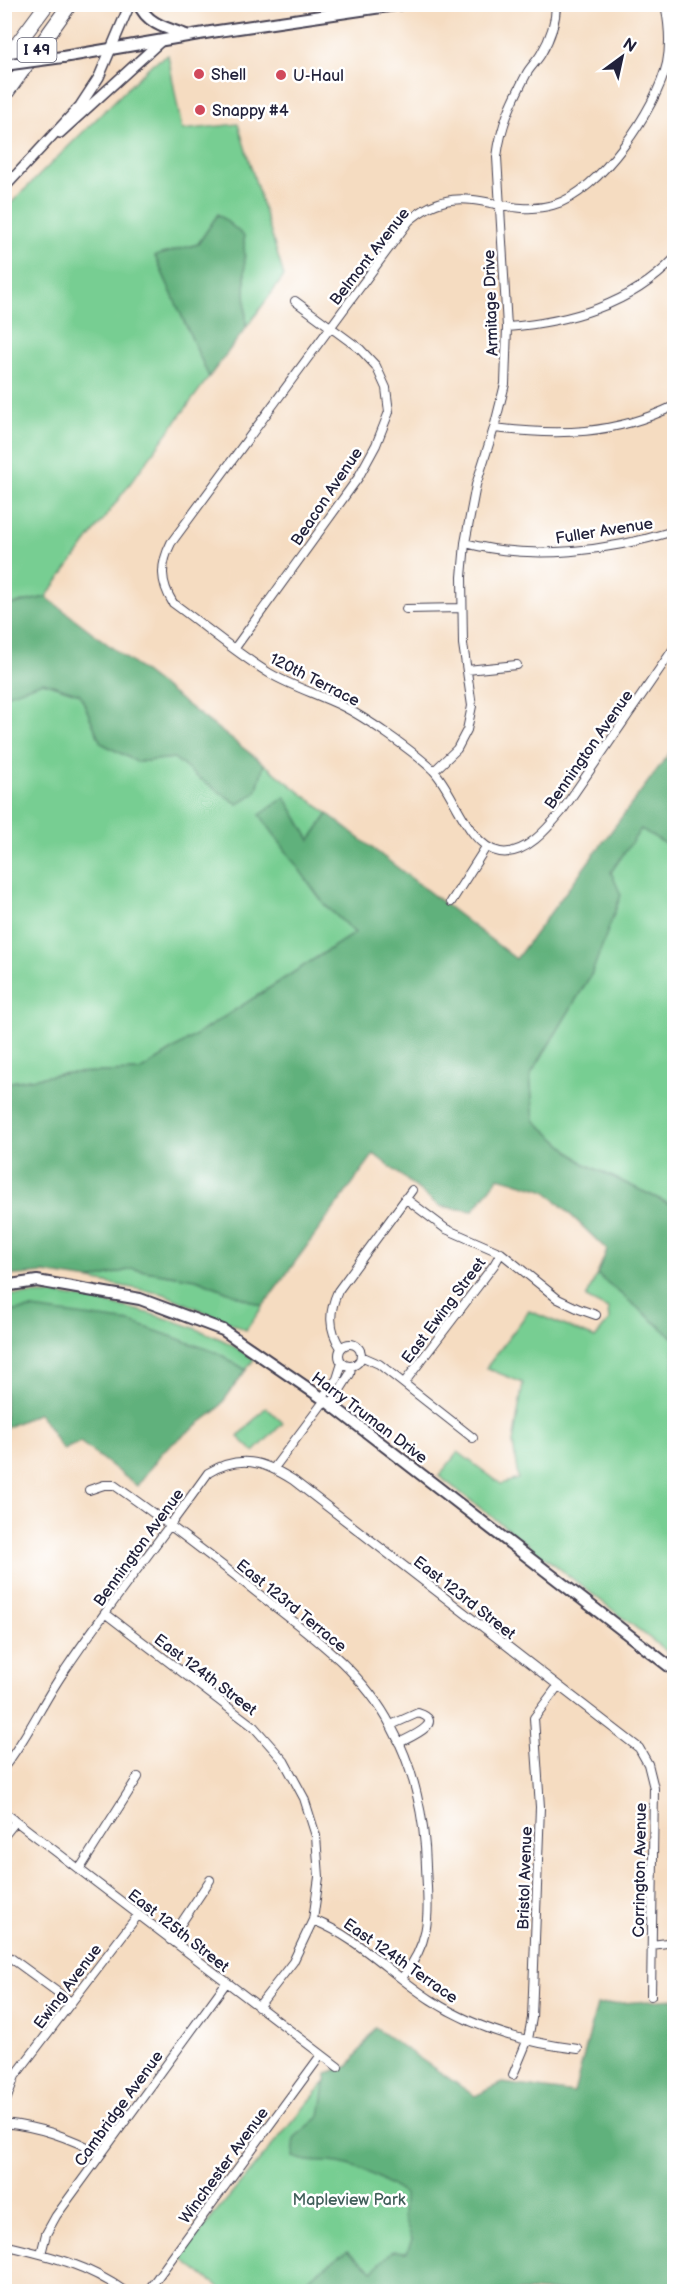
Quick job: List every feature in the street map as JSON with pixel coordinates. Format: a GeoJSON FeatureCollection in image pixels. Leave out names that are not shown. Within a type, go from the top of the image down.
{"type":"FeatureCollection","features":[{"type":"Feature","properties":{"kind":"highway","name":"I 49"},"geometry":{"type":"LineString","coordinates":[[4,63],[46,4]]}},
{"type":"Feature","properties":{"kind":"highway","name":"I 49"},"geometry":{"type":"LineString","coordinates":[[4,96],[70,4]]}},
{"type":"Feature","properties":{"kind":"main road"},"geometry":{"type":"LineString","coordinates":[[140,4],[144,15],[154,23],[189,37]]}},
{"type":"Feature","properties":{"kind":"main road"},"geometry":{"type":"LineString","coordinates":[[4,63],[63,57],[211,32],[402,4]]}},
{"type":"Feature","properties":{"kind":"main road","name":"Harry Truman Drive"},"geometry":{"type":"LineString","coordinates":[[4,1286],[37,1281],[140,1299],[223,1330],[326,1401],[675,1670]]}},
{"type":"Feature","properties":{"kind":"street"},"geometry":{"type":"LineString","coordinates":[[4,188],[80,106],[99,77],[130,4]]}},
{"type":"Feature","properties":{"kind":"street","name":"Armitage Drive"},"geometry":{"type":"LineString","coordinates":[[434,771],[457,749],[467,730],[472,706],[463,644],[465,543],[476,485],[494,428],[504,384],[507,327],[497,157],[500,132],[529,70],[540,56],[550,36],[556,4]]}},
{"type":"Feature","properties":{"kind":"street","name":"Belmont Avenue"},"geometry":{"type":"LineString","coordinates":[[175,538],[408,223],[418,214],[435,204],[466,198],[536,208],[554,205],[570,199],[598,176],[633,132],[662,80],[669,44],[665,4]]}},
{"type":"Feature","properties":{"kind":"street"},"geometry":{"type":"LineString","coordinates":[[45,142],[64,131],[161,41]]}},
{"type":"Feature","properties":{"kind":"street"},"geometry":{"type":"LineString","coordinates":[[507,327],[567,320],[598,309],[648,282],[675,259]]}},
{"type":"Feature","properties":{"kind":"street","name":"Beacon Avenue"},"geometry":{"type":"LineString","coordinates":[[235,648],[358,478],[376,445],[388,412],[386,388],[376,366],[360,349],[295,301]]}},
{"type":"Feature","properties":{"kind":"street"},"geometry":{"type":"LineString","coordinates":[[494,428],[539,433],[577,433],[614,428],[675,406]]}},
{"type":"Feature","properties":{"kind":"street","name":"Fuller Avenue"},"geometry":{"type":"LineString","coordinates":[[465,543],[517,551],[585,550],[644,540],[675,531]]}},
{"type":"Feature","properties":{"kind":"street","name":"120th Terrace"},"geometry":{"type":"LineString","coordinates":[[175,538],[164,558],[162,572],[166,592],[173,603],[270,673],[357,715],[395,740],[434,771],[480,843],[486,847]]}},
{"type":"Feature","properties":{"kind":"street"},"geometry":{"type":"LineString","coordinates":[[406,609],[462,609]]}},
{"type":"Feature","properties":{"kind":"street","name":"Bennington Avenue"},"geometry":{"type":"LineString","coordinates":[[486,847],[500,852],[512,852],[548,829],[675,648]]}},
{"type":"Feature","properties":{"kind":"street"},"geometry":{"type":"LineString","coordinates":[[468,670],[516,665]]}},
{"type":"Feature","properties":{"kind":"street"},"geometry":{"type":"LineString","coordinates":[[452,902],[486,847]]}},
{"type":"Feature","properties":{"kind":"street"},"geometry":{"type":"LineString","coordinates":[[341,1348],[332,1332],[333,1301],[412,1190]]}},
{"type":"Feature","properties":{"kind":"street"},"geometry":{"type":"LineString","coordinates":[[405,1198],[446,1229],[501,1253],[558,1299],[596,1315]]}},
{"type":"Feature","properties":{"kind":"street","name":"East Ewing Street"},"geometry":{"type":"LineString","coordinates":[[404,1383],[501,1253]]}},
{"type":"Feature","properties":{"kind":"street"},"geometry":{"type":"LineString","coordinates":[[326,1401],[342,1364],[339,1354],[341,1348],[348,1344],[360,1349],[362,1356],[357,1364],[351,1366],[342,1364]]}},
{"type":"Feature","properties":{"kind":"street"},"geometry":{"type":"LineString","coordinates":[[362,1356],[379,1364],[473,1438]]}},
{"type":"Feature","properties":{"kind":"street"},"geometry":{"type":"LineString","coordinates":[[274,1468],[350,1374],[351,1366]]}},
{"type":"Feature","properties":{"kind":"street","name":"Bennington Avenue"},"geometry":{"type":"LineString","coordinates":[[4,1767],[21,1746],[56,1683],[208,1473],[223,1464],[249,1460],[274,1468]]}},
{"type":"Feature","properties":{"kind":"street","name":"East 123rd Street"},"geometry":{"type":"LineString","coordinates":[[274,1468],[293,1480],[639,1748]]}},
{"type":"Feature","properties":{"kind":"street","name":"East 123rd Terrace"},"geometry":{"type":"LineString","coordinates":[[88,1490],[114,1485],[171,1525],[331,1652],[366,1690],[391,1725],[410,1774],[421,1814],[426,1851],[428,1916],[421,1949],[402,1978]]}},
{"type":"Feature","properties":{"kind":"street","name":"East 124th Street"},"geometry":{"type":"LineString","coordinates":[[106,1614],[254,1727],[284,1761],[304,1798],[316,1836],[319,1876],[313,1920]]}},
{"type":"Feature","properties":{"kind":"street","name":"Bristol Avenue"},"geometry":{"type":"LineString","coordinates":[[513,2075],[528,2040],[532,2018],[540,1808],[534,1718],[558,1686]]}},
{"type":"Feature","properties":{"kind":"street"},"geometry":{"type":"LineString","coordinates":[[391,1725],[418,1713],[424,1715],[428,1720],[425,1730],[399,1743]]}},
{"type":"Feature","properties":{"kind":"street","name":"Corrington Avenue"},"geometry":{"type":"LineString","coordinates":[[639,1748],[648,1764],[654,1788],[651,1996]]}},
{"type":"Feature","properties":{"kind":"street"},"geometry":{"type":"LineString","coordinates":[[79,1870],[138,1777]]}},
{"type":"Feature","properties":{"kind":"street","name":"East 125th Street"},"geometry":{"type":"LineString","coordinates":[[4,1812],[338,2067]]}},
{"type":"Feature","properties":{"kind":"street"},"geometry":{"type":"LineString","coordinates":[[4,1836],[16,1821]]}},
{"type":"Feature","properties":{"kind":"street"},"geometry":{"type":"LineString","coordinates":[[170,1940],[210,1880]]}},
{"type":"Feature","properties":{"kind":"street","name":"Ewing Avenue"},"geometry":{"type":"LineString","coordinates":[[4,2106],[15,2076],[138,1915]]}},
{"type":"Feature","properties":{"kind":"street"},"geometry":{"type":"LineString","coordinates":[[258,2007],[293,1962],[313,1920]]}},
{"type":"Feature","properties":{"kind":"street","name":"East 124th Terrace"},"geometry":{"type":"LineString","coordinates":[[313,1920],[351,1938],[429,1999],[457,2015],[504,2034],[550,2046],[578,2049]]}},
{"type":"Feature","properties":{"kind":"street"},"geometry":{"type":"LineString","coordinates":[[652,1945],[675,1942]]}},
{"type":"Feature","properties":{"kind":"street"},"geometry":{"type":"LineString","coordinates":[[4,1953],[71,2002]]}},
{"type":"Feature","properties":{"kind":"street","name":"Cambridge Avenue"},"geometry":{"type":"LineString","coordinates":[[41,2254],[46,2234],[56,2216],[226,1983]]}},
{"type":"Feature","properties":{"kind":"street","name":"Winchester Avenue"},"geometry":{"type":"LineString","coordinates":[[147,2292],[321,2055]]}},
{"type":"Feature","properties":{"kind":"street"},"geometry":{"type":"LineString","coordinates":[[4,2123],[51,2132],[76,2141],[100,2154]]}},
{"type":"Feature","properties":{"kind":"street"},"geometry":{"type":"LineString","coordinates":[[4,2245],[67,2260],[126,2292]]}},
{"type":"Feature","properties":{"kind":"green space"},"geometry":{"type":"Polygon","coordinates":[[[168,55],[182,130],[238,124],[284,276],[246,328],[244,236],[218,214],[198,244],[155,256],[209,377],[46,597],[4,606],[4,210],[152,64],[168,55]]]}},
{"type":"Feature","properties":{"kind":"green space"},"geometry":{"type":"Polygon","coordinates":[[[218,214],[244,236],[246,328],[209,377],[155,256],[198,244],[218,214]]]}},
{"type":"Feature","properties":{"kind":"green space"},"geometry":{"type":"Polygon","coordinates":[[[46,597],[264,764],[256,792],[238,804],[174,758],[137,762],[101,743],[80,694],[43,682],[5,695],[5,606],[46,597]]]}},
{"type":"Feature","properties":{"kind":"green space"},"geometry":{"type":"Polygon","coordinates":[[[43,682],[80,694],[101,743],[137,762],[174,758],[238,804],[256,792],[264,764],[328,814],[310,840],[324,904],[355,933],[140,1071],[68,1073],[5,1083],[5,695],[43,682]]]}},
{"type":"Feature","properties":{"kind":"green space"},"geometry":{"type":"Polygon","coordinates":[[[674,747],[674,849],[641,829],[611,872],[621,895],[592,973],[530,1076],[534,1120],[583,1163],[674,1206],[674,1338],[597,1274],[607,1250],[546,1191],[499,1177],[473,1211],[439,1206],[374,1154],[263,1306],[196,1279],[132,1269],[90,1280],[44,1273],[5,1276],[5,1083],[68,1073],[140,1071],[355,933],[324,904],[260,815],[285,797],[310,840],[328,814],[516,959],[674,747]]]}},
{"type":"Feature","properties":{"kind":"green space"},"geometry":{"type":"Polygon","coordinates":[[[641,828],[674,849],[674,1206],[583,1163],[534,1120],[530,1076],[592,973],[610,873],[641,828]]]}},
{"type":"Feature","properties":{"kind":"green space"},"geometry":{"type":"Polygon","coordinates":[[[132,1269],[196,1279],[263,1306],[246,1330],[164,1294],[90,1280],[132,1269]]]}},
{"type":"Feature","properties":{"kind":"green space"},"geometry":{"type":"Polygon","coordinates":[[[597,1274],[674,1338],[674,1657],[439,1476],[458,1452],[501,1484],[518,1479],[513,1443],[523,1383],[486,1368],[529,1311],[595,1338],[609,1321],[608,1309],[586,1298],[597,1274]]]}},
{"type":"Feature","properties":{"kind":"green space"},"geometry":{"type":"Polygon","coordinates":[[[54,1294],[117,1305],[178,1322],[223,1340],[254,1359],[246,1370],[218,1353],[32,1309],[5,1312],[4,1295],[54,1294]]]}},
{"type":"Feature","properties":{"kind":"green space"},"geometry":{"type":"Polygon","coordinates":[[[32,1309],[131,1322],[218,1353],[246,1370],[217,1410],[163,1451],[137,1486],[80,1442],[63,1450],[39,1413],[5,1428],[5,1312],[32,1309]]]}},
{"type":"Feature","properties":{"kind":"green space"},"geometry":{"type":"Polygon","coordinates":[[[266,1407],[283,1423],[254,1452],[238,1437],[266,1407]]]}},
{"type":"Feature","properties":{"kind":"green space"},"geometry":{"type":"Polygon","coordinates":[[[674,1999],[674,2291],[319,2291],[306,2280],[347,2251],[373,2270],[393,2251],[407,2252],[412,2239],[403,2217],[404,2194],[378,2178],[351,2166],[293,2157],[295,2137],[320,2116],[327,2073],[349,2066],[375,2028],[475,2096],[503,2083],[574,2093],[597,2005],[674,1999]]]}},
{"type":"Feature","properties":{"kind":"green space","name":"Mapleview Park"},"geometry":{"type":"Polygon","coordinates":[[[338,2067],[515,2292],[224,2291],[179,2257],[338,2067]]]}},
{"type":"Feature","properties":{"kind":"place","name":"Shell"},"geometry":{"type":"Point","coordinates":[199,74]}},
{"type":"Feature","properties":{"kind":"place","name":"U-Haul"},"geometry":{"type":"Point","coordinates":[281,75]}},
{"type":"Feature","properties":{"kind":"place","name":"Snappy #4"},"geometry":{"type":"Point","coordinates":[200,110]}}]}
